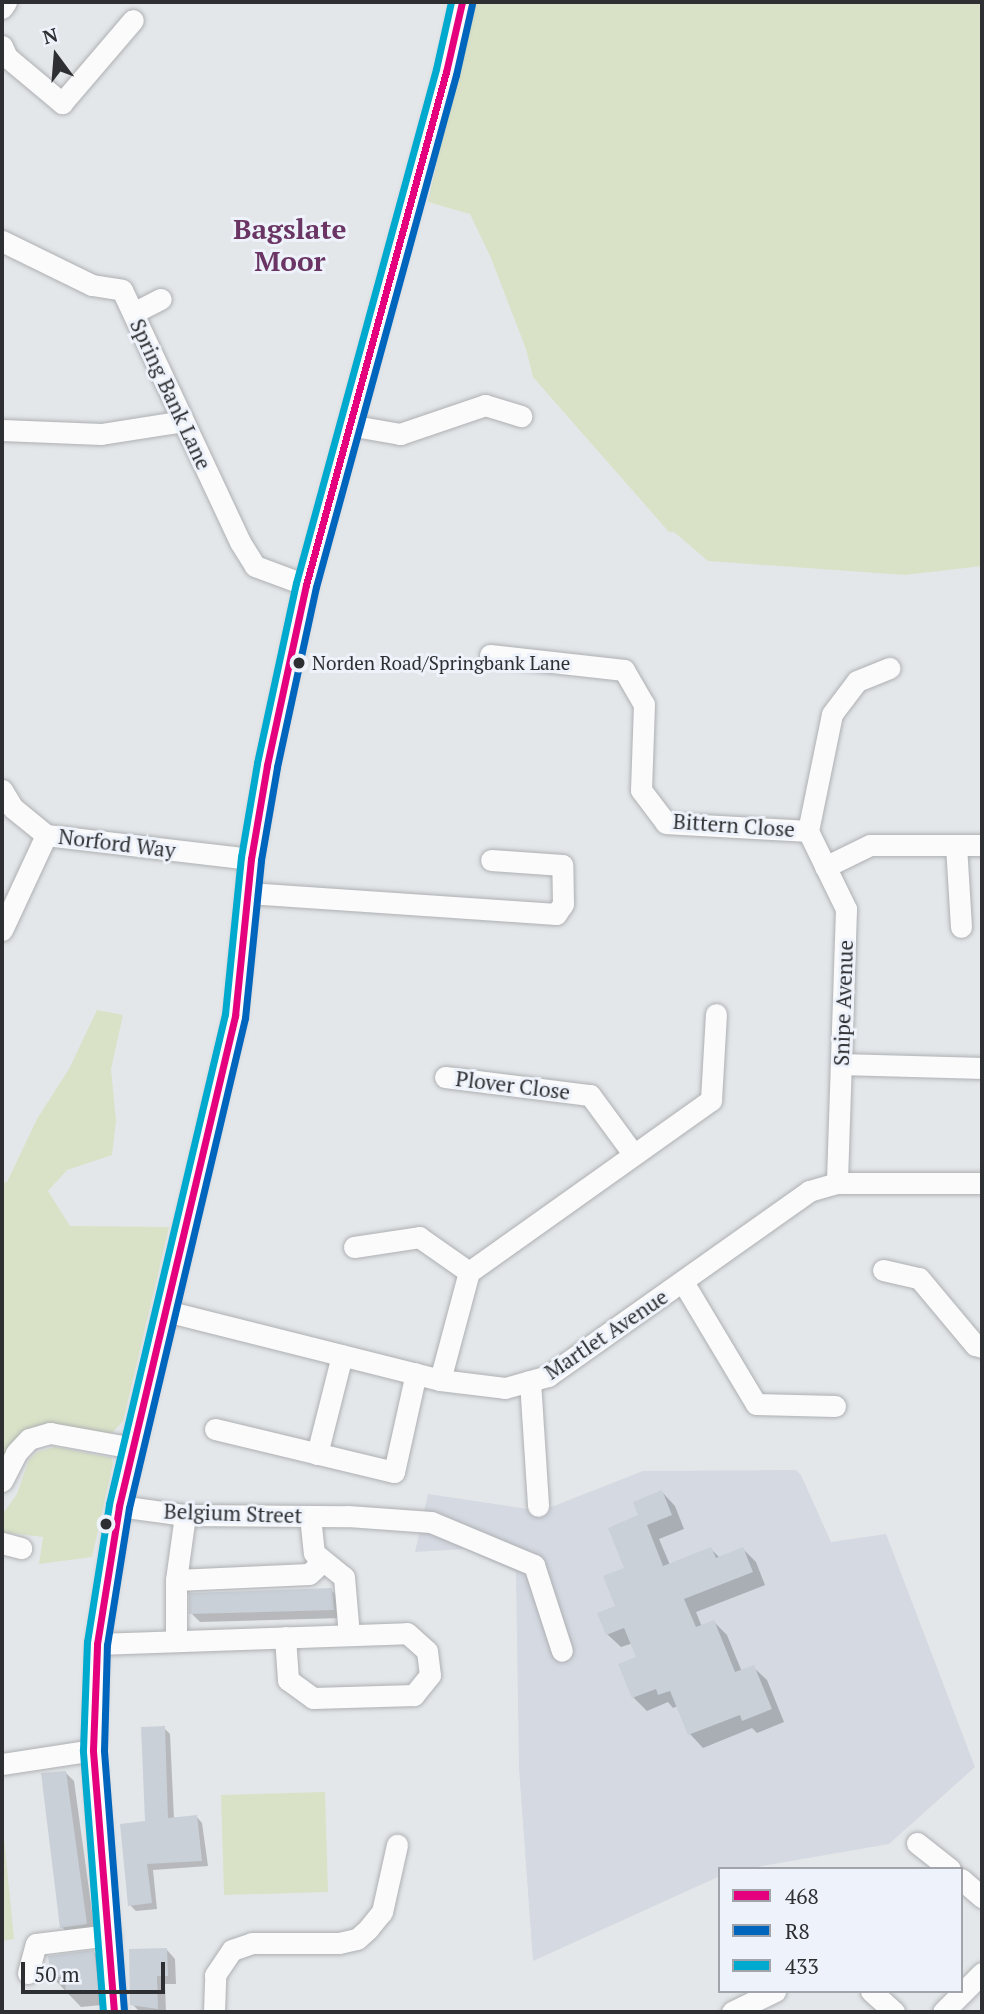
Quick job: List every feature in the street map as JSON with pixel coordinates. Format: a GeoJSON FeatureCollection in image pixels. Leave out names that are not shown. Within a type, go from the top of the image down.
{"type":"FeatureCollection","features":[{"type":"Feature","properties":{"kind":"street"},"geometry":{"type":"LineString","coordinates":[[2,8],[6,2]]}},
{"type":"Feature","properties":{"kind":"street"},"geometry":{"type":"LineString","coordinates":[[114,2012],[93,1750],[97,1644],[119,1506],[235,1016],[251,859],[267,765],[306,585],[446,72],[462,2]]}},
{"type":"Feature","properties":{"kind":"street"},"geometry":{"type":"LineString","coordinates":[[2,46],[7,57],[62,103],[133,20]]}},
{"type":"Feature","properties":{"kind":"street","name":"Spring Bank Lane"},"geometry":{"type":"LineString","coordinates":[[2,241],[92,285],[122,290],[240,542],[256,566],[306,585]]}},
{"type":"Feature","properties":{"kind":"street"},"geometry":{"type":"LineString","coordinates":[[133,313],[161,299]]}},
{"type":"Feature","properties":{"kind":"street"},"geometry":{"type":"LineString","coordinates":[[349,425],[400,434],[485,405],[521,416]]}},
{"type":"Feature","properties":{"kind":"street"},"geometry":{"type":"LineString","coordinates":[[2,430],[102,434],[183,421]]}},
{"type":"Feature","properties":{"kind":"street","name":"Bittern Close"},"geometry":{"type":"LineString","coordinates":[[490,655],[624,670],[644,704],[641,790],[666,823],[808,831]]}},
{"type":"Feature","properties":{"kind":"street"},"geometry":{"type":"LineString","coordinates":[[808,831],[832,714],[857,681],[889,668]]}},
{"type":"Feature","properties":{"kind":"street","name":"Norford Way"},"geometry":{"type":"LineString","coordinates":[[2,790],[27,822],[46,835],[251,859]]}},
{"type":"Feature","properties":{"kind":"street","name":"Snipe Avenue"},"geometry":{"type":"LineString","coordinates":[[808,831],[846,909],[837,1183]]}},
{"type":"Feature","properties":{"kind":"street"},"geometry":{"type":"LineString","coordinates":[[2,930],[46,835]]}},
{"type":"Feature","properties":{"kind":"street"},"geometry":{"type":"LineString","coordinates":[[825,867],[870,845],[982,845]]}},
{"type":"Feature","properties":{"kind":"street"},"geometry":{"type":"LineString","coordinates":[[956,845],[961,927]]}},
{"type":"Feature","properties":{"kind":"street"},"geometry":{"type":"LineString","coordinates":[[248,893],[556,914],[563,904],[562,864],[491,860]]}},
{"type":"Feature","properties":{"kind":"street"},"geometry":{"type":"LineString","coordinates":[[440,1380],[469,1272],[711,1100],[716,1014]]}},
{"type":"Feature","properties":{"kind":"street"},"geometry":{"type":"LineString","coordinates":[[841,1064],[982,1068]]}},
{"type":"Feature","properties":{"kind":"street","name":"Plover Close"},"geometry":{"type":"LineString","coordinates":[[445,1077],[590,1095],[634,1155]]}},
{"type":"Feature","properties":{"kind":"street","name":"Martlet Avenue"},"geometry":{"type":"LineString","coordinates":[[166,1311],[440,1380],[505,1388],[548,1376],[809,1191],[837,1183],[982,1183]]}},
{"type":"Feature","properties":{"kind":"street"},"geometry":{"type":"LineString","coordinates":[[354,1247],[419,1237],[469,1272]]}},
{"type":"Feature","properties":{"kind":"street"},"geometry":{"type":"LineString","coordinates":[[883,1270],[919,1278],[975,1345],[982,1347]]}},
{"type":"Feature","properties":{"kind":"street"},"geometry":{"type":"LineString","coordinates":[[682,1282],[755,1404],[835,1406]]}},
{"type":"Feature","properties":{"kind":"street"},"geometry":{"type":"LineString","coordinates":[[317,1454],[342,1355]]}},
{"type":"Feature","properties":{"kind":"street"},"geometry":{"type":"LineString","coordinates":[[215,1429],[394,1472],[416,1373]]}},
{"type":"Feature","properties":{"kind":"street"},"geometry":{"type":"LineString","coordinates":[[530,1381],[538,1506]]}},
{"type":"Feature","properties":{"kind":"street"},"geometry":{"type":"LineString","coordinates":[[2,1481],[16,1453],[29,1439],[50,1433],[133,1448]]}},
{"type":"Feature","properties":{"kind":"street","name":"Belgium Street"},"geometry":{"type":"LineString","coordinates":[[119,1506],[185,1515],[348,1516],[430,1522],[534,1565],[562,1651]]}},
{"type":"Feature","properties":{"kind":"street"},"geometry":{"type":"LineString","coordinates":[[176,1639],[176,1580],[185,1515]]}},
{"type":"Feature","properties":{"kind":"street"},"geometry":{"type":"LineString","coordinates":[[310,1516],[314,1553],[344,1577],[349,1635]]}},
{"type":"Feature","properties":{"kind":"street"},"geometry":{"type":"LineString","coordinates":[[176,1580],[309,1574],[323,1561]]}},
{"type":"Feature","properties":{"kind":"street"},"geometry":{"type":"LineString","coordinates":[[97,1644],[176,1639],[407,1633],[427,1651],[430,1675],[414,1695],[313,1698],[289,1680],[285,1637]]}},
{"type":"Feature","properties":{"kind":"street"},"geometry":{"type":"LineString","coordinates":[[2,1764],[93,1750]]}},
{"type":"Feature","properties":{"kind":"street"},"geometry":{"type":"LineString","coordinates":[[917,1843],[947,1867]]}},
{"type":"Feature","properties":{"kind":"street"},"geometry":{"type":"LineString","coordinates":[[214,2012],[215,1975],[232,1950],[252,1943],[339,1944],[357,1938],[368,1929],[382,1912],[397,1845]]}},
{"type":"Feature","properties":{"kind":"street"},"geometry":{"type":"LineString","coordinates":[[963,1881],[982,1897]]}},
{"type":"Feature","properties":{"kind":"street"},"geometry":{"type":"LineString","coordinates":[[28,1973],[36,1944],[109,1935]]}},
{"type":"Feature","properties":{"kind":"street"},"geometry":{"type":"LineString","coordinates":[[963,1992],[982,1973]]}},
{"type":"Feature","properties":{"kind":"street"},"geometry":{"type":"LineString","coordinates":[[732,2012],[771,1993]]}},
{"type":"Feature","properties":{"kind":"street"},"geometry":{"type":"LineString","coordinates":[[873,1993],[894,2012]]}},
{"type":"Feature","properties":{"kind":"street"},"geometry":{"type":"LineString","coordinates":[[943,2012],[962,1993]]}},
{"type":"Feature","properties":{"kind":"shaded area"},"geometry":{"type":"Polygon","coordinates":[[[796,1470],[801,1475],[831,1542],[886,1534],[975,1767],[889,1844],[757,1867],[718,1867],[718,1877],[533,1961],[519,1768],[516,1572],[464,1549],[415,1552],[428,1494],[541,1511],[643,1471],[796,1470]]]}},
{"type":"Feature","properties":{"kind":"green space"},"geometry":{"type":"Polygon","coordinates":[[[472,2],[982,2],[982,566],[905,575],[708,561],[674,532],[669,532],[533,377],[526,349],[491,258],[470,214],[428,202],[472,2]]]}},
{"type":"Feature","properties":{"kind":"green space"},"geometry":{"type":"Polygon","coordinates":[[[97,1010],[123,1015],[111,1069],[116,1121],[112,1155],[67,1170],[48,1191],[70,1226],[169,1227],[123,1421],[111,1434],[48,1426],[2,1466],[2,1183],[7,1182],[37,1119],[69,1069],[97,1010]]]}},
{"type":"Feature","properties":{"kind":"green space"},"geometry":{"type":"Polygon","coordinates":[[[55,1447],[112,1458],[113,1463],[92,1557],[39,1564],[43,1537],[2,1532],[2,1515],[17,1494],[29,1460],[37,1452],[55,1447]]]}},
{"type":"Feature","properties":{"kind":"green space"},"geometry":{"type":"Polygon","coordinates":[[[325,1792],[328,1892],[224,1895],[221,1795],[325,1792]]]}},
{"type":"Feature","properties":{"kind":"green space"},"geometry":{"type":"Polygon","coordinates":[[[2,1817],[14,1939],[2,1941],[2,1817]]]}},
{"type":"Feature","properties":{"kind":"building"},"geometry":{"type":"Polygon","coordinates":[[[662,1490],[672,1515],[647,1525],[663,1566],[711,1547],[716,1558],[743,1547],[753,1572],[684,1599],[696,1627],[714,1620],[735,1672],[754,1665],[772,1709],[742,1721],[740,1715],[688,1735],[670,1691],[658,1695],[656,1689],[632,1698],[618,1664],[636,1657],[624,1628],[606,1635],[597,1613],[615,1606],[603,1576],[624,1568],[608,1528],[638,1515],[633,1502],[662,1490]]]}},
{"type":"Feature","properties":{"kind":"building"},"geometry":{"type":"Polygon","coordinates":[[[332,1588],[334,1610],[189,1614],[189,1593],[332,1588]]]}},
{"type":"Feature","properties":{"kind":"building"},"geometry":{"type":"Polygon","coordinates":[[[165,1726],[168,1818],[197,1815],[202,1861],[147,1864],[152,1903],[128,1906],[120,1824],[145,1821],[141,1727],[165,1726]]]}},
{"type":"Feature","properties":{"kind":"building"},"geometry":{"type":"Polygon","coordinates":[[[66,1771],[87,1924],[60,1928],[41,1773],[66,1771]]]}},
{"type":"Feature","properties":{"kind":"building"},"geometry":{"type":"Polygon","coordinates":[[[167,1948],[168,1976],[157,1976],[158,2009],[130,2005],[129,1949],[167,1948]]]}},
{"type":"Feature","properties":{"kind":"building"},"geometry":{"type":"Polygon","coordinates":[[[94,1950],[99,1991],[66,1994],[65,1976],[51,1978],[48,1956],[94,1950]]]}},
{"type":"Feature","properties":{"kind":"transit line","name":"433"},"geometry":{"type":"LineString","coordinates":[[103,2012],[83,1750],[87,1642],[109,1504],[225,1014],[241,857],[257,763],[296,583],[436,69],[451,2]]}},
{"type":"Feature","properties":{"kind":"transit line","name":"468"},"geometry":{"type":"LineString","coordinates":[[114,2012],[93,1750],[97,1644],[119,1506],[235,1016],[251,859],[267,765],[306,585],[446,72],[462,2]]}},
{"type":"Feature","properties":{"kind":"transit line","name":"R8"},"geometry":{"type":"LineString","coordinates":[[124,2011],[104,1750],[107,1645],[129,1508],[245,1018],[261,860],[277,767],[316,587],[456,75],[472,4]]}},
{"type":"Feature","properties":{"kind":"place","name":"Norden Road/Springbank Lane"},"geometry":{"type":"Point","coordinates":[299,663]}},
{"type":"Feature","properties":{"kind":"district","name":"Bagslate Moor"},"geometry":{"type":"Point","coordinates":[290,245]}}]}
